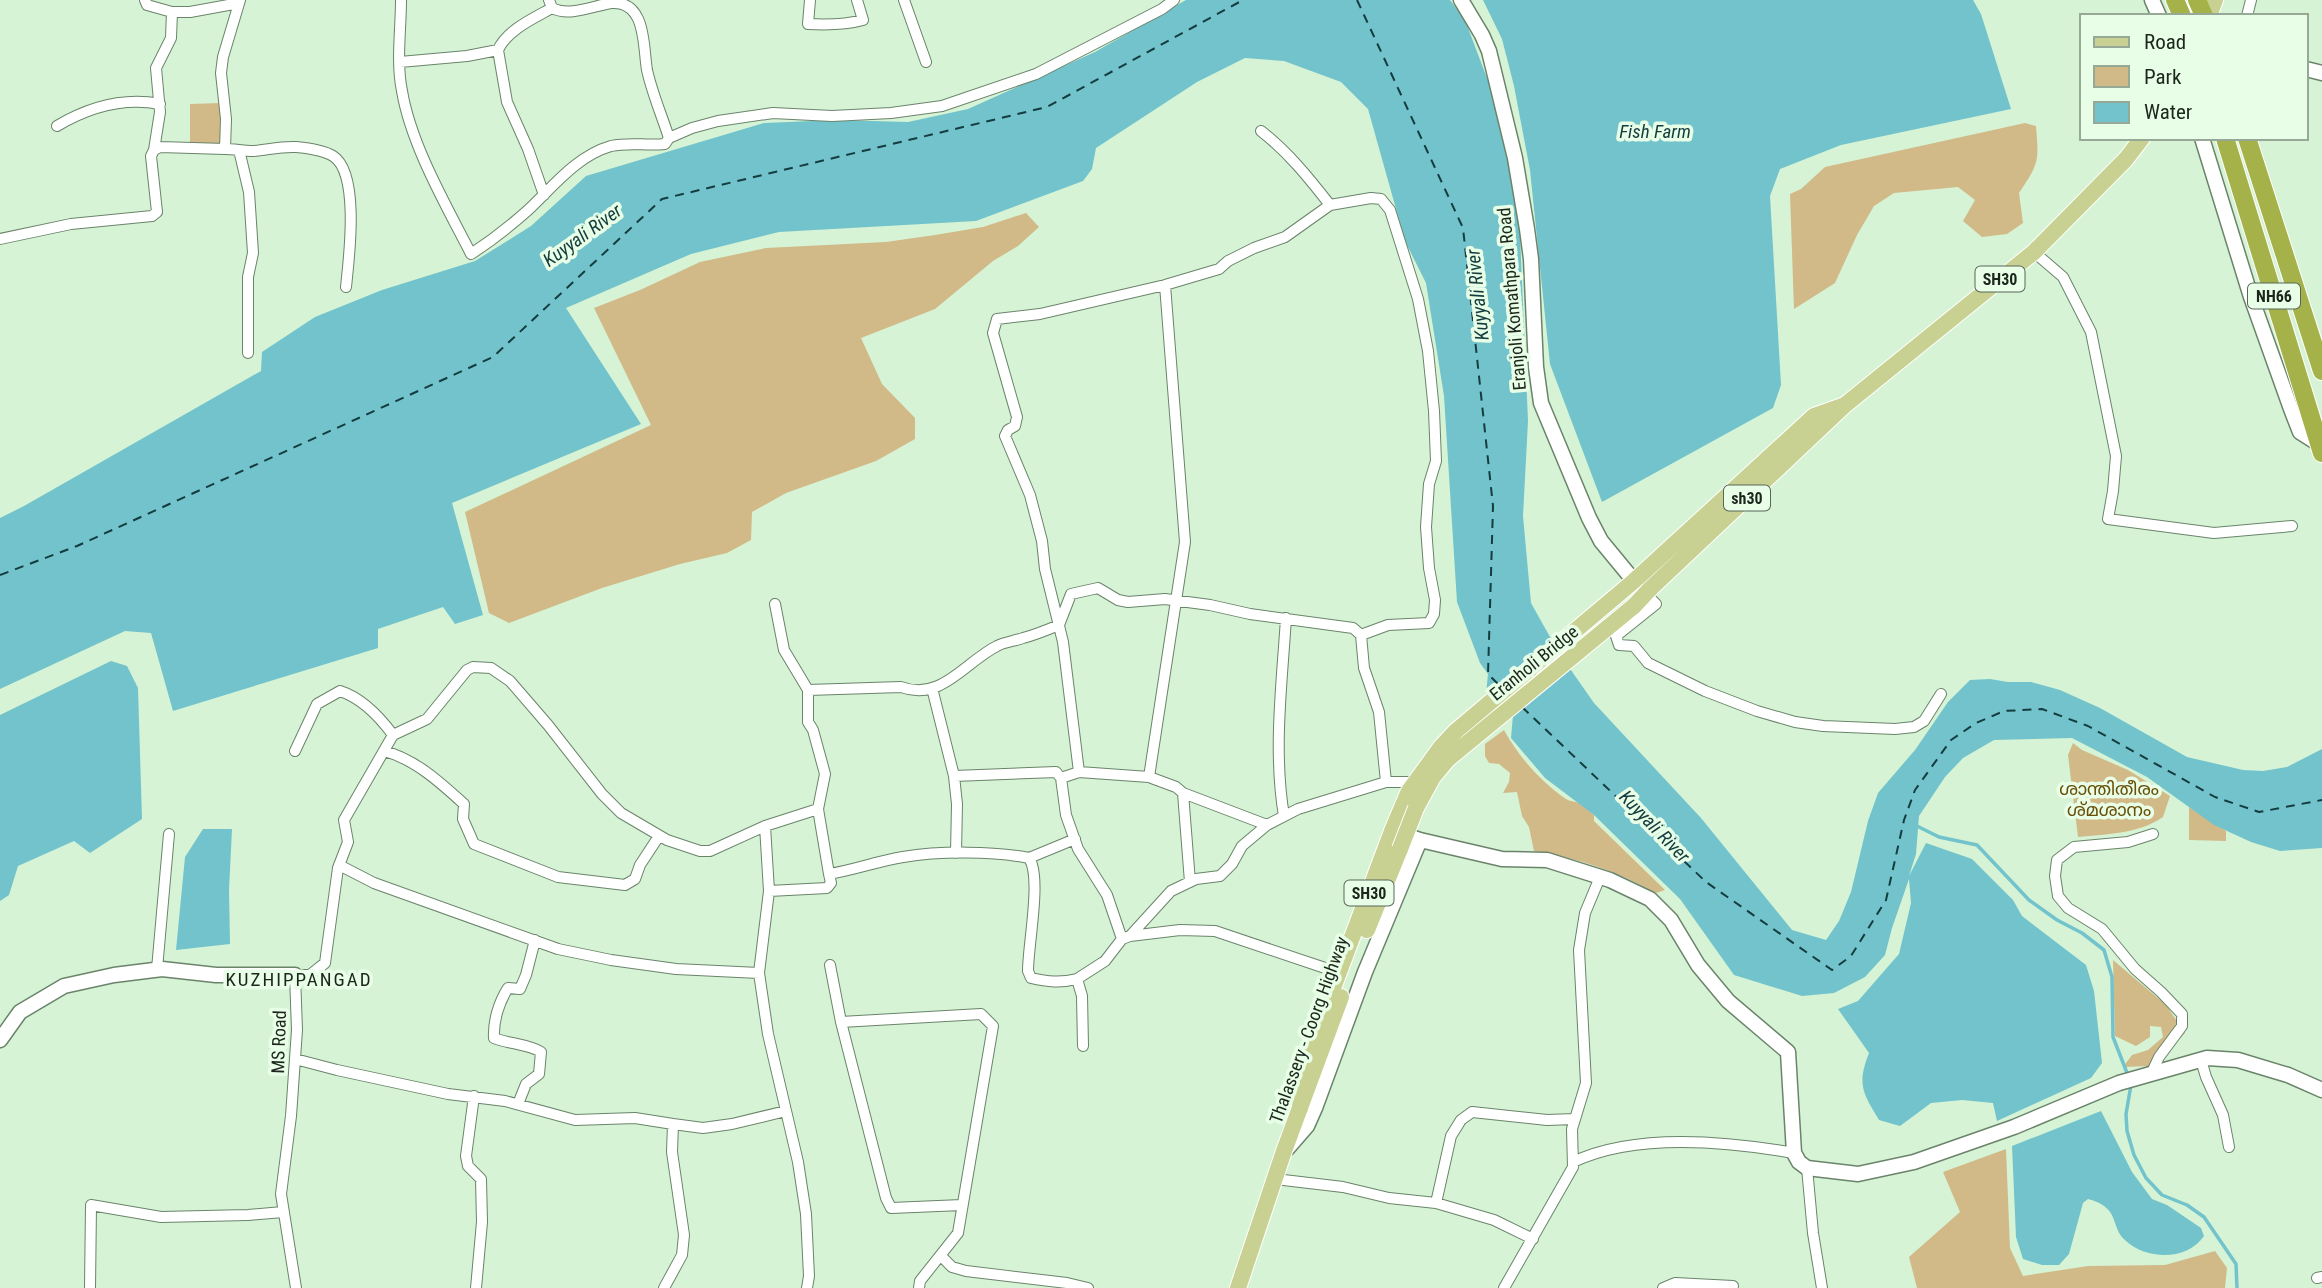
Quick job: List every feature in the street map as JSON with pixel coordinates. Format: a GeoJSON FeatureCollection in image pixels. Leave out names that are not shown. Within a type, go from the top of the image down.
{"type":"FeatureCollection","features":[{"type":"Feature","properties":{"kind":"highway"},"geometry":{"type":"LineString","coordinates":[[2214,140],[2223,166],[2241,190]]}},
{"type":"Feature","properties":{"kind":"highway","name":"NH66"},"geometry":{"type":"LineString","coordinates":[[2226,140],[2321,448]]}},
{"type":"Feature","properties":{"kind":"highway","name":"NH66"},"geometry":{"type":"LineString","coordinates":[[2248,140],[2322,371]]}},
{"type":"Feature","properties":{"kind":"main road","name":"SH30"},"geometry":{"type":"LineString","coordinates":[[1300,1109],[1301,1080],[1319,1024],[1392,831],[1413,782],[1441,747],[1634,581],[1814,416],[1845,405],[2034,251],[2126,159],[2140,140]]}},
{"type":"Feature","properties":{"kind":"main road","name":"Eranholi Bridge"},"geometry":{"type":"LineString","coordinates":[[1483,729],[1634,606],[1845,405]]}},
{"type":"Feature","properties":{"kind":"main road","name":"Thalassery - Coorg Highway"},"geometry":{"type":"LineString","coordinates":[[1238,1288],[1284,1151],[1354,962],[1416,808],[1433,777],[1448,759],[1483,729]]}},
{"type":"Feature","properties":{"kind":"street"},"geometry":{"type":"LineString","coordinates":[[145,0],[146,5],[172,12],[190,12],[240,1],[223,57],[221,73],[226,119],[225,149]]}},
{"type":"Feature","properties":{"kind":"street"},"geometry":{"type":"LineString","coordinates":[[401,0],[401,91],[408,117],[419,150],[471,254],[494,239],[544,195],[562,174],[607,147],[630,142],[651,146],[664,144],[669,138],[692,128],[718,121],[773,113],[832,116],[891,113],[942,106],[1036,74],[1162,9],[1174,0]]}},
{"type":"Feature","properties":{"kind":"street"},"geometry":{"type":"LineString","coordinates":[[810,0],[807,24],[822,25],[850,24],[863,20],[857,0]]}},
{"type":"Feature","properties":{"kind":"street"},"geometry":{"type":"LineString","coordinates":[[904,0],[926,62]]}},
{"type":"Feature","properties":{"kind":"street","name":"Eranjoli Komathpara Road"},"geometry":{"type":"LineString","coordinates":[[1461,0],[1489,51],[1515,158],[1531,259],[1535,367],[1541,403],[1601,541],[1634,581]]}},
{"type":"Feature","properties":{"kind":"street"},"geometry":{"type":"LineString","coordinates":[[544,195],[528,149],[507,102],[498,50],[505,38],[551,4],[566,12],[620,2],[632,9],[641,23],[647,71],[669,138]]}},
{"type":"Feature","properties":{"kind":"street"},"geometry":{"type":"LineString","coordinates":[[0,239],[71,225],[152,216],[157,212],[151,156],[160,104],[156,68],[171,38],[172,12]]}},
{"type":"Feature","properties":{"kind":"street"},"geometry":{"type":"LineString","coordinates":[[400,62],[467,56],[498,50]]}},
{"type":"Feature","properties":{"kind":"street"},"geometry":{"type":"LineString","coordinates":[[57,126],[84,111],[108,104],[160,104]]}},
{"type":"Feature","properties":{"kind":"street"},"geometry":{"type":"LineString","coordinates":[[1261,131],[1278,144],[1330,205]]}},
{"type":"Feature","properties":{"kind":"street"},"geometry":{"type":"LineString","coordinates":[[2203,140],[2251,297],[2291,409],[2300,432],[2321,448]]}},
{"type":"Feature","properties":{"kind":"street"},"geometry":{"type":"LineString","coordinates":[[2257,140],[2322,346]]}},
{"type":"Feature","properties":{"kind":"street"},"geometry":{"type":"LineString","coordinates":[[154,150],[160,147],[239,150],[296,147],[333,156],[346,173],[351,208],[346,287]]}},
{"type":"Feature","properties":{"kind":"street"},"geometry":{"type":"LineString","coordinates":[[239,150],[249,192],[253,253],[248,277],[248,352]]}},
{"type":"Feature","properties":{"kind":"street"},"geometry":{"type":"LineString","coordinates":[[1079,772],[1059,625],[1045,569],[1042,541],[1033,507],[1005,436],[1008,430],[1015,426],[1017,417],[993,333],[997,320],[1040,314],[1165,285],[1219,269],[1228,261],[1254,248],[1286,237],[1330,205],[1371,198],[1381,199],[1390,210],[1418,299],[1428,351],[1436,461],[1429,484],[1426,527],[1435,600],[1434,614],[1429,623],[1388,625],[1361,635]]}},
{"type":"Feature","properties":{"kind":"street"},"geometry":{"type":"LineString","coordinates":[[2034,251],[2063,277],[2091,332],[2116,456],[2108,519],[2214,533],[2292,526]]}},
{"type":"Feature","properties":{"kind":"street"},"geometry":{"type":"LineString","coordinates":[[1149,777],[1185,542],[1165,285]]}},
{"type":"Feature","properties":{"kind":"street"},"geometry":{"type":"LineString","coordinates":[[1634,581],[1656,604],[1616,636],[1619,645],[1634,646],[1648,663],[1705,691],[1757,711],[1786,720],[1823,726],[1895,729],[1914,727],[1924,721],[1941,694]]}},
{"type":"Feature","properties":{"kind":"street"},"geometry":{"type":"LineString","coordinates":[[808,690],[901,687],[912,691],[932,688],[955,677],[998,645],[1059,625],[1071,594],[1089,589],[1098,588],[1118,600],[1128,602],[1175,600],[1353,628],[1361,635],[1363,668],[1379,712],[1387,782]]}},
{"type":"Feature","properties":{"kind":"street"},"geometry":{"type":"LineString","coordinates":[[769,891],[827,888],[831,883],[818,809],[825,774],[813,730],[808,722],[808,690],[784,650],[775,604]]}},
{"type":"Feature","properties":{"kind":"street"},"geometry":{"type":"LineString","coordinates":[[1284,817],[1279,789],[1279,746],[1286,618]]}},
{"type":"Feature","properties":{"kind":"street"},"geometry":{"type":"LineString","coordinates":[[0,1040],[20,1012],[64,986],[114,975],[157,969],[216,975],[310,975],[325,963],[340,865],[348,842],[344,820],[393,735],[427,719],[467,670],[473,667],[491,668],[510,681],[602,794],[621,813],[659,836],[700,851],[710,851],[765,826],[818,809]]}},
{"type":"Feature","properties":{"kind":"street"},"geometry":{"type":"LineString","coordinates":[[932,688],[954,776],[957,804],[956,853]]}},
{"type":"Feature","properties":{"kind":"street"},"geometry":{"type":"LineString","coordinates":[[295,751],[317,704],[340,691],[380,717],[393,735]]}},
{"type":"Feature","properties":{"kind":"street"},"geometry":{"type":"LineString","coordinates":[[384,751],[399,755],[422,769],[464,804],[463,819],[474,844],[558,877],[625,886],[635,879],[640,865],[659,836]]}},
{"type":"Feature","properties":{"kind":"street"},"geometry":{"type":"LineString","coordinates":[[954,776],[1056,772],[1061,778],[1066,816],[1078,849],[1107,895],[1126,938]]}},
{"type":"Feature","properties":{"kind":"street"},"geometry":{"type":"LineString","coordinates":[[1061,778],[1079,772],[1149,777],[1267,825]]}},
{"type":"Feature","properties":{"kind":"street"},"geometry":{"type":"LineString","coordinates":[[1029,858],[1035,871],[1035,888],[1028,971],[1031,978],[1061,983],[1077,979],[1105,961],[1171,891],[1190,882],[1220,876],[1233,864],[1242,846],[1267,825],[1298,809],[1387,782],[1413,782]]}},
{"type":"Feature","properties":{"kind":"street"},"geometry":{"type":"LineString","coordinates":[[1183,793],[1190,882]]}},
{"type":"Feature","properties":{"kind":"street"},"geometry":{"type":"LineString","coordinates":[[765,826],[769,891],[758,973],[768,1034],[799,1162],[806,1214],[807,1288]]}},
{"type":"Feature","properties":{"kind":"street"},"geometry":{"type":"LineString","coordinates":[[1392,831],[1502,859],[1547,860],[1600,877],[1650,899],[1671,920],[1698,965],[1728,1001],[1788,1052],[1794,1153],[1807,1168],[1813,1233],[1822,1288]]}},
{"type":"Feature","properties":{"kind":"street"},"geometry":{"type":"LineString","coordinates":[[157,969],[169,834]]}},
{"type":"Feature","properties":{"kind":"street"},"geometry":{"type":"LineString","coordinates":[[2150,1073],[2182,1026],[2182,1014],[2136,969],[2102,929],[2068,908],[2058,896],[2055,876],[2057,860],[2074,847],[2128,842],[2152,834]]}},
{"type":"Feature","properties":{"kind":"street"},"geometry":{"type":"LineString","coordinates":[[829,874],[853,871],[904,857],[956,853],[1029,858],[1074,839]]}},
{"type":"Feature","properties":{"kind":"street"},"geometry":{"type":"LineString","coordinates":[[1284,1151],[1307,1126],[1315,1108],[1365,972],[1420,840]]}},
{"type":"Feature","properties":{"kind":"street"},"geometry":{"type":"LineString","coordinates":[[340,865],[374,883],[558,949],[676,969],[758,973]]}},
{"type":"Feature","properties":{"kind":"street"},"geometry":{"type":"LineString","coordinates":[[1504,1288],[1573,1167],[1572,1129],[1586,1083],[1581,929],[1600,877]]}},
{"type":"Feature","properties":{"kind":"street"},"geometry":{"type":"LineString","coordinates":[[1126,938],[1180,930],[1215,931],[1339,973]]}},
{"type":"Feature","properties":{"kind":"street"},"geometry":{"type":"LineString","coordinates":[[518,1104],[526,1084],[539,1074],[541,1052],[494,1038],[494,1030],[501,999],[508,988],[520,989],[535,940]]}},
{"type":"Feature","properties":{"kind":"street"},"geometry":{"type":"LineString","coordinates":[[830,965],[841,1022],[886,1198],[891,1208],[962,1205]]}},
{"type":"Feature","properties":{"kind":"street","name":"MS Road"},"geometry":{"type":"LineString","coordinates":[[295,975],[297,1030],[291,1116],[281,1194],[296,1288]]}},
{"type":"Feature","properties":{"kind":"street"},"geometry":{"type":"LineString","coordinates":[[1077,979],[1082,996],[1083,1046]]}},
{"type":"Feature","properties":{"kind":"street"},"geometry":{"type":"LineString","coordinates":[[841,1022],[981,1014],[993,1026],[958,1233],[920,1281],[919,1288]]}},
{"type":"Feature","properties":{"kind":"street"},"geometry":{"type":"LineString","coordinates":[[295,1059],[448,1094],[518,1104],[575,1120],[635,1118],[703,1128],[786,1111]]}},
{"type":"Feature","properties":{"kind":"street"},"geometry":{"type":"LineString","coordinates":[[2201,1060],[2223,1115],[2229,1147]]}},
{"type":"Feature","properties":{"kind":"street"},"geometry":{"type":"LineString","coordinates":[[1807,1168],[1858,1174],[1914,1162],[2014,1127],[2119,1083],[2201,1060],[2238,1060],[2288,1075],[2322,1090]]}},
{"type":"Feature","properties":{"kind":"street"},"geometry":{"type":"LineString","coordinates":[[474,1096],[466,1156],[468,1166],[481,1179],[482,1222],[477,1288]]}},
{"type":"Feature","properties":{"kind":"street"},"geometry":{"type":"LineString","coordinates":[[1436,1203],[1451,1136],[1461,1120],[1472,1112],[1547,1120],[1575,1119]]}},
{"type":"Feature","properties":{"kind":"street"},"geometry":{"type":"LineString","coordinates":[[664,1288],[682,1255],[684,1235],[672,1152],[673,1124]]}},
{"type":"Feature","properties":{"kind":"street"},"geometry":{"type":"LineString","coordinates":[[1573,1162],[1592,1153],[1653,1142],[1751,1146],[1794,1153]]}},
{"type":"Feature","properties":{"kind":"street"},"geometry":{"type":"LineString","coordinates":[[1275,1179],[1343,1187],[1389,1198],[1436,1203],[1494,1220],[1533,1239]]}},
{"type":"Feature","properties":{"kind":"street"},"geometry":{"type":"LineString","coordinates":[[90,1288],[91,1205],[161,1217],[284,1212]]}},
{"type":"Feature","properties":{"kind":"street"},"geometry":{"type":"LineString","coordinates":[[942,1256],[952,1267],[966,1271],[1088,1288]]}},
{"type":"Feature","properties":{"kind":"street"},"geometry":{"type":"LineString","coordinates":[[1663,1288],[1675,1283],[1733,1286]]}},
{"type":"Feature","properties":{"kind":"green space"},"geometry":{"type":"Polygon","coordinates":[[[221,103],[221,145],[190,145],[190,104],[221,103]]]}},
{"type":"Feature","properties":{"kind":"green space"},"geometry":{"type":"Polygon","coordinates":[[[2025,123],[2036,126],[2037,147],[2034,168],[2019,193],[2023,223],[2007,234],[1982,237],[1963,221],[1975,200],[1958,187],[1894,193],[1874,206],[1835,283],[1794,309],[1790,194],[1801,189],[1825,167],[2025,123]]]}},
{"type":"Feature","properties":{"kind":"green space"},"geometry":{"type":"Polygon","coordinates":[[[1026,213],[1039,227],[935,309],[861,338],[882,384],[915,418],[915,439],[876,461],[786,493],[752,512],[751,540],[727,553],[602,588],[509,623],[489,613],[465,512],[651,425],[594,308],[700,262],[766,248],[886,242],[935,235],[983,227],[1026,213]]]}},
{"type":"Feature","properties":{"kind":"green space"},"geometry":{"type":"Polygon","coordinates":[[[1504,730],[1539,777],[1566,799],[1578,803],[1594,815],[1594,821],[1665,890],[1656,893],[1597,866],[1534,851],[1517,792],[1503,793],[1510,773],[1499,764],[1489,763],[1485,756],[1485,744],[1504,730]]]}},
{"type":"Feature","properties":{"kind":"green space","name":"ശാന്തിതീരം ശ്മശാനം"},"geometry":{"type":"Polygon","coordinates":[[[2073,743],[2082,750],[2128,770],[2170,796],[2163,817],[2133,830],[2078,837],[2068,755],[2073,743]]]}},
{"type":"Feature","properties":{"kind":"green space"},"geometry":{"type":"Polygon","coordinates":[[[2189,807],[2226,831],[2226,841],[2189,840],[2189,807]]]}},
{"type":"Feature","properties":{"kind":"green space"},"geometry":{"type":"Polygon","coordinates":[[[2113,960],[2166,1005],[2185,1033],[2152,1066],[2123,1067],[2132,1055],[2148,1050],[2163,1037],[2161,1027],[2150,1026],[2150,1037],[2136,1046],[2115,1036],[2113,960]]]}},
{"type":"Feature","properties":{"kind":"green space"},"geometry":{"type":"Polygon","coordinates":[[[2006,1149],[2010,1248],[2023,1276],[2088,1266],[2165,1265],[2215,1251],[2227,1268],[2225,1288],[1917,1288],[1909,1257],[1960,1212],[1943,1172],[2006,1149]]]}},
{"type":"Feature","properties":{"kind":"water","name":"Kuyyali River"},"geometry":{"type":"Polygon","coordinates":[[[1186,0],[1450,0],[1465,20],[1496,102],[1519,212],[1528,421],[1523,516],[1531,603],[1559,653],[1594,703],[1701,818],[1792,930],[1826,940],[1839,921],[1851,892],[1868,821],[1878,793],[1915,750],[1948,702],[1970,680],[2031,682],[2060,690],[2100,708],[2187,757],[2243,770],[2263,771],[2287,767],[2322,749],[2322,848],[2280,851],[2251,842],[2214,825],[2147,777],[2072,738],[1994,740],[1963,758],[1945,777],[1919,816],[1916,854],[1909,876],[1926,843],[1972,859],[2013,900],[2022,916],[2086,965],[2094,991],[2102,1063],[2091,1078],[1997,1121],[1993,1103],[1962,1100],[1931,1103],[1900,1126],[1879,1120],[1863,1088],[1863,1073],[1869,1053],[1838,1009],[1858,1001],[1899,954],[1911,903],[1909,879],[1885,955],[1865,977],[1834,993],[1802,996],[1734,975],[1680,899],[1594,815],[1545,778],[1511,738],[1513,715],[1486,694],[1488,674],[1480,663],[1457,602],[1444,396],[1426,283],[1405,241],[1368,109],[1341,82],[1284,61],[1245,58],[1197,82],[1096,148],[1092,169],[1083,181],[976,221],[779,232],[691,254],[566,308],[641,424],[452,503],[483,615],[455,624],[443,607],[378,629],[378,648],[173,711],[151,633],[125,631],[0,689],[0,518],[261,371],[262,352],[315,317],[382,290],[475,261],[531,226],[586,176],[764,123],[837,120],[908,122],[968,109],[1095,52],[1186,0]]]}},
{"type":"Feature","properties":{"kind":"water","name":"Fish Farm"},"geometry":{"type":"Polygon","coordinates":[[[1483,0],[1973,0],[1981,14],[2011,109],[1841,145],[1780,169],[1770,196],[1781,385],[1773,408],[1602,502],[1550,364],[1530,170],[1502,39],[1483,0]]]}},
{"type":"Feature","properties":{"kind":"water"},"geometry":{"type":"Polygon","coordinates":[[[111,661],[127,666],[138,688],[142,819],[90,853],[74,841],[18,866],[9,895],[0,901],[0,715],[111,661]]]}},
{"type":"Feature","properties":{"kind":"water"},"geometry":{"type":"Polygon","coordinates":[[[203,829],[232,829],[230,944],[176,950],[185,857],[203,829]]]}},
{"type":"Feature","properties":{"kind":"water"},"geometry":{"type":"Polygon","coordinates":[[[2101,1111],[2132,1172],[2152,1199],[2167,1205],[2201,1228],[2204,1236],[2188,1250],[2177,1254],[2145,1252],[2121,1236],[2106,1207],[2088,1199],[2083,1203],[2069,1254],[2059,1265],[2042,1265],[2023,1259],[2016,1237],[2012,1146],[2101,1111]]]}},
{"type":"Feature","properties":{"kind":"waterway"},"geometry":{"type":"LineString","coordinates":[[1915,825],[1939,837],[1977,845],[2029,900],[2104,950],[2112,977],[2113,1037],[2129,1078]]}},
{"type":"Feature","properties":{"kind":"waterway"},"geometry":{"type":"LineString","coordinates":[[2131,1085],[2126,1114],[2127,1131],[2134,1155],[2146,1178],[2162,1195],[2187,1205],[2204,1217],[2236,1264],[2237,1288]]}},
{"type":"Feature","properties":{"kind":"ferry route"},"geometry":{"type":"LineString","coordinates":[[0,575],[77,546],[493,357],[662,199],[1047,107],[1243,0]]}},
{"type":"Feature","properties":{"kind":"ferry route"},"geometry":{"type":"LineString","coordinates":[[1357,0],[1463,228],[1493,506],[1488,674],[1500,686]]}},
{"type":"Feature","properties":{"kind":"ferry route"},"geometry":{"type":"LineString","coordinates":[[1522,707],[1706,882],[1832,970],[1851,956],[1886,900],[1904,820],[1915,790],[1951,740],[1976,723],[2004,711],[2042,709],[2088,726],[2215,797],[2259,812],[2322,800]]}},
{"type":"Feature","properties":{"kind":"district","name":"KUZHIPPANGAD"},"geometry":{"type":"Point","coordinates":[299,979]}}]}
